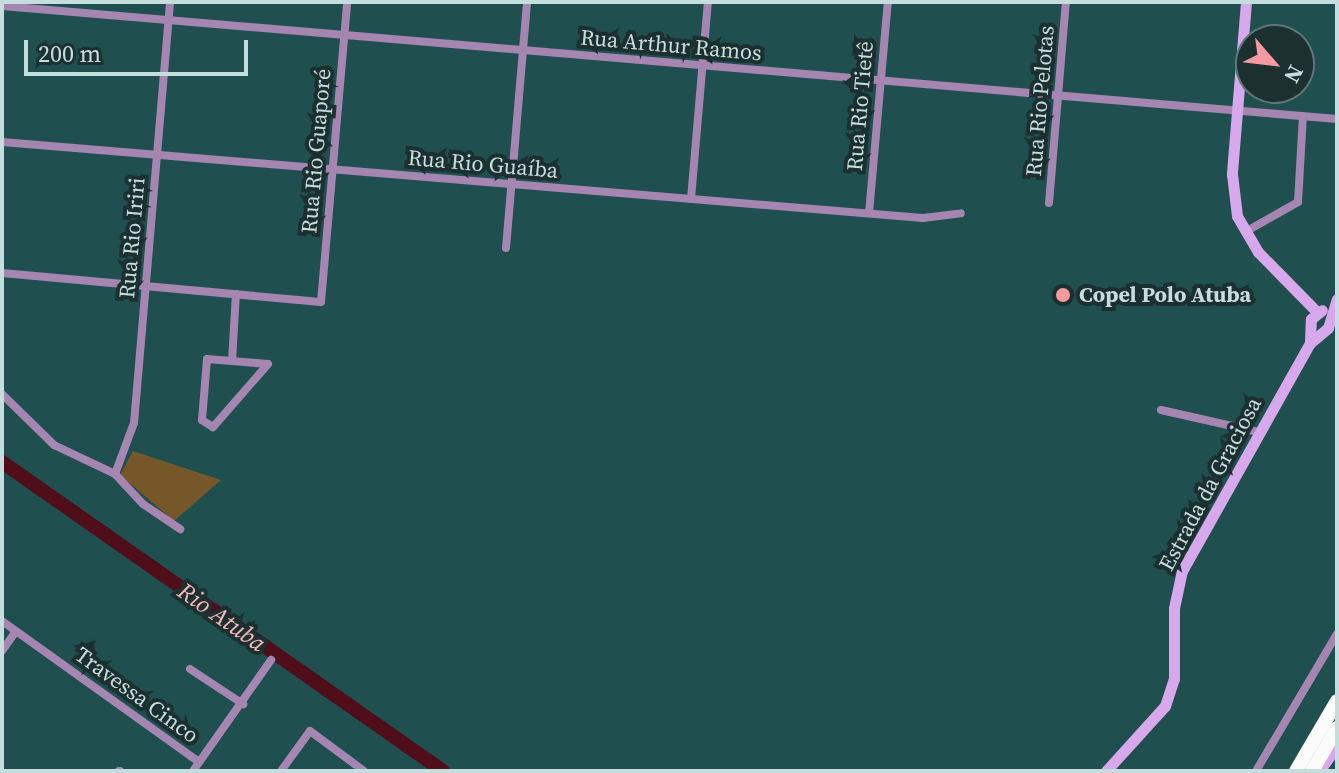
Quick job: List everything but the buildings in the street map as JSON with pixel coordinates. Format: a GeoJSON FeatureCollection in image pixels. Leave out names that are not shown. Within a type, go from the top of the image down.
{"type":"FeatureCollection","features":[{"type":"Feature","properties":{"kind":"highway"},"geometry":{"type":"LineString","coordinates":[[1296,771],[1337,701]]}},
{"type":"Feature","properties":{"kind":"highway"},"geometry":{"type":"LineString","coordinates":[[1312,771],[1337,728]]}},
{"type":"Feature","properties":{"kind":"main road"},"geometry":{"type":"LineString","coordinates":[[1246,2],[1232,189],[1245,232],[1319,319],[1336,300]]}},
{"type":"Feature","properties":{"kind":"main road","name":"Estrada da Graciosa"},"geometry":{"type":"LineString","coordinates":[[1106,771],[1170,697],[1174,608],[1182,571],[1310,343],[1319,319]]}},
{"type":"Feature","properties":{"kind":"main road"},"geometry":{"type":"LineString","coordinates":[[1319,771],[1337,746]]}},
{"type":"Feature","properties":{"kind":"street","name":"Rua Rio Iriri"},"geometry":{"type":"LineString","coordinates":[[115,474],[132,433],[170,2]]}},
{"type":"Feature","properties":{"kind":"street","name":"Rua Rio Guaporé"},"geometry":{"type":"LineString","coordinates":[[236,294],[321,302],[347,2]]}},
{"type":"Feature","properties":{"kind":"street"},"geometry":{"type":"LineString","coordinates":[[506,248],[527,2]]}},
{"type":"Feature","properties":{"kind":"street"},"geometry":{"type":"LineString","coordinates":[[691,199],[708,2]]}},
{"type":"Feature","properties":{"kind":"street","name":"Rua Rio Tietê"},"geometry":{"type":"LineString","coordinates":[[869,213],[888,2]]}},
{"type":"Feature","properties":{"kind":"street","name":"Rua Rio Pelotas"},"geometry":{"type":"LineString","coordinates":[[1049,203],[1066,2]]}},
{"type":"Feature","properties":{"kind":"street","name":"Rua Arthur Ramos"},"geometry":{"type":"LineString","coordinates":[[2,6],[1337,119]]}},
{"type":"Feature","properties":{"kind":"street"},"geometry":{"type":"LineString","coordinates":[[1245,232],[1298,202],[1303,116]]}},
{"type":"Feature","properties":{"kind":"street","name":"Rua Rio Guaíba"},"geometry":{"type":"LineString","coordinates":[[2,142],[923,218],[961,213]]}},
{"type":"Feature","properties":{"kind":"street"},"geometry":{"type":"LineString","coordinates":[[2,273],[236,294],[232,361]]}},
{"type":"Feature","properties":{"kind":"street"},"geometry":{"type":"LineString","coordinates":[[207,359],[232,361],[268,364],[226,419],[207,427],[202,420],[207,359]]}},
{"type":"Feature","properties":{"kind":"street"},"geometry":{"type":"LineString","coordinates":[[2,394],[54,445],[115,474],[143,504],[180,529]]}},
{"type":"Feature","properties":{"kind":"street"},"geometry":{"type":"LineString","coordinates":[[1161,410],[1259,432]]}},
{"type":"Feature","properties":{"kind":"street","name":"Travessa Cinco"},"geometry":{"type":"LineString","coordinates":[[2,621],[199,762]]}},
{"type":"Feature","properties":{"kind":"street"},"geometry":{"type":"LineString","coordinates":[[2,651],[16,631]]}},
{"type":"Feature","properties":{"kind":"street"},"geometry":{"type":"LineString","coordinates":[[1256,771],[1337,634]]}},
{"type":"Feature","properties":{"kind":"street"},"geometry":{"type":"LineString","coordinates":[[193,771],[271,660]]}},
{"type":"Feature","properties":{"kind":"street"},"geometry":{"type":"LineString","coordinates":[[190,669],[243,704]]}},
{"type":"Feature","properties":{"kind":"street"},"geometry":{"type":"LineString","coordinates":[[281,771],[310,731],[364,771]]}},
{"type":"Feature","properties":{"kind":"shaded area"},"geometry":{"type":"Polygon","coordinates":[[[133,451],[221,480],[174,521],[120,475],[133,451]]]}},
{"type":"Feature","properties":{"kind":"waterway","name":"Rio Atuba"},"geometry":{"type":"LineString","coordinates":[[2,462],[443,771]]}},
{"type":"Feature","properties":{"kind":"place","name":"Copel Polo Atuba"},"geometry":{"type":"Point","coordinates":[1063,295]}}]}
